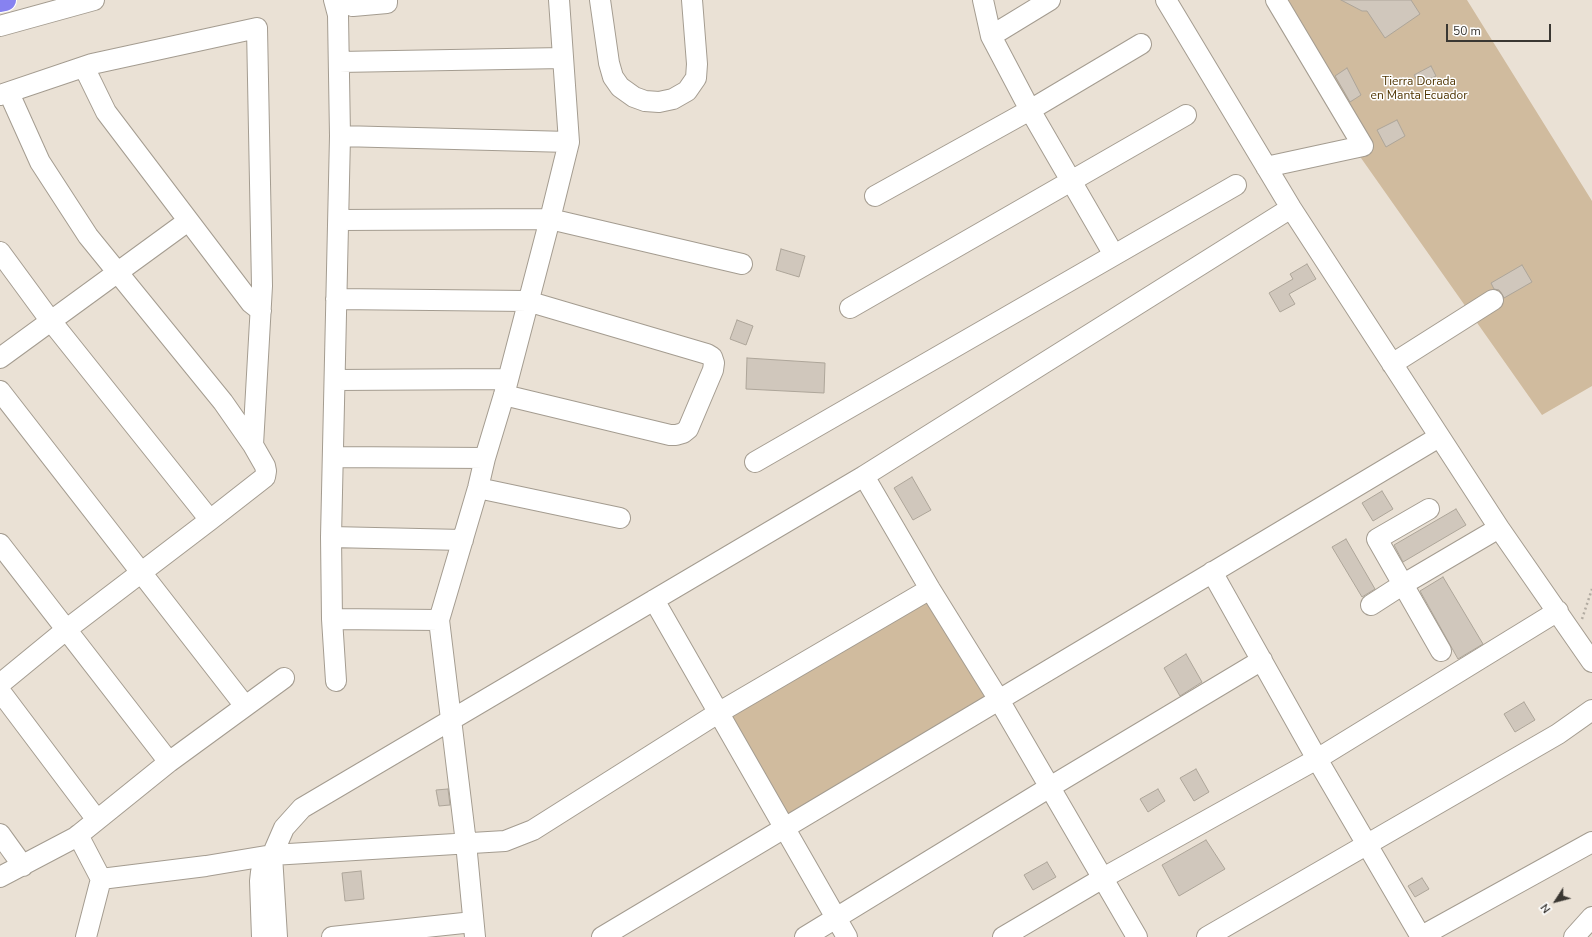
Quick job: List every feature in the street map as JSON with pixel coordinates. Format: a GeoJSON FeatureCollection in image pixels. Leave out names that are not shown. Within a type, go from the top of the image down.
{"type":"FeatureCollection","features":[{"type":"Feature","properties":{"kind":"highway"},"geometry":{"type":"LineString","coordinates":[[0,1],[5,0]]}},
{"type":"Feature","properties":{"kind":"street"},"geometry":{"type":"LineString","coordinates":[[0,26],[94,0]]}},
{"type":"Feature","properties":{"kind":"street"},"geometry":{"type":"LineString","coordinates":[[334,0],[338,15],[340,136],[334,457],[331,537],[332,619],[336,682]]}},
{"type":"Feature","properties":{"kind":"street"},"geometry":{"type":"LineString","coordinates":[[348,0],[353,6],[386,3],[387,0]]}},
{"type":"Feature","properties":{"kind":"street"},"geometry":{"type":"LineString","coordinates":[[332,937],[474,930],[466,843],[440,620],[478,488],[550,219],[569,142],[559,0]]}},
{"type":"Feature","properties":{"kind":"street"},"geometry":{"type":"LineString","coordinates":[[600,0],[609,63],[613,77],[620,87],[634,97],[645,101],[659,102],[673,99],[687,91],[696,78],[697,64],[692,0]]}},
{"type":"Feature","properties":{"kind":"street"},"geometry":{"type":"LineString","coordinates":[[983,0],[991,36],[1030,110],[1072,180],[1114,255]]}},
{"type":"Feature","properties":{"kind":"street"},"geometry":{"type":"LineString","coordinates":[[991,36],[1050,0]]}},
{"type":"Feature","properties":{"kind":"street"},"geometry":{"type":"LineString","coordinates":[[1166,0],[1291,208],[1499,528],[1592,662]]}},
{"type":"Feature","properties":{"kind":"street"},"geometry":{"type":"LineString","coordinates":[[1266,167],[1363,146],[1276,0]]}},
{"type":"Feature","properties":{"kind":"street"},"geometry":{"type":"LineString","coordinates":[[0,684],[67,629],[265,477],[265,466],[253,445],[223,402],[88,236],[40,162],[4,94],[84,67],[257,28],[262,286],[253,445]]}},
{"type":"Feature","properties":{"kind":"street"},"geometry":{"type":"LineString","coordinates":[[875,196],[1030,110],[1141,44]]}},
{"type":"Feature","properties":{"kind":"street"},"geometry":{"type":"LineString","coordinates":[[339,62],[563,58]]}},
{"type":"Feature","properties":{"kind":"street"},"geometry":{"type":"LineString","coordinates":[[84,67],[106,112],[251,303],[261,311]]}},
{"type":"Feature","properties":{"kind":"street"},"geometry":{"type":"LineString","coordinates":[[850,308],[1186,115]]}},
{"type":"Feature","properties":{"kind":"street"},"geometry":{"type":"LineString","coordinates":[[340,136],[569,142]]}},
{"type":"Feature","properties":{"kind":"street"},"geometry":{"type":"LineString","coordinates":[[756,462],[1236,185]]}},
{"type":"Feature","properties":{"kind":"street"},"geometry":{"type":"LineString","coordinates":[[262,937],[260,881],[262,872],[272,855],[284,828],[302,808],[864,476],[1291,208]]}},
{"type":"Feature","properties":{"kind":"street"},"geometry":{"type":"LineString","coordinates":[[339,220],[550,219],[742,264]]}},
{"type":"Feature","properties":{"kind":"street"},"geometry":{"type":"LineString","coordinates":[[0,358],[50,320],[188,221]]}},
{"type":"Feature","properties":{"kind":"street"},"geometry":{"type":"LineString","coordinates":[[0,252],[50,320],[210,520]]}},
{"type":"Feature","properties":{"kind":"street"},"geometry":{"type":"LineString","coordinates":[[335,380],[505,387],[670,435],[676,435],[683,433],[688,429],[713,370],[714,363],[712,357],[708,354],[527,301],[336,299]]}},
{"type":"Feature","properties":{"kind":"street"},"geometry":{"type":"LineString","coordinates":[[1392,364],[1493,300]]}},
{"type":"Feature","properties":{"kind":"street"},"geometry":{"type":"LineString","coordinates":[[0,391],[140,574],[245,706]]}},
{"type":"Feature","properties":{"kind":"street"},"geometry":{"type":"LineString","coordinates":[[602,937],[1439,436]]}},
{"type":"Feature","properties":{"kind":"street"},"geometry":{"type":"LineString","coordinates":[[334,457],[485,458]]}},
{"type":"Feature","properties":{"kind":"street"},"geometry":{"type":"LineString","coordinates":[[864,476],[930,590],[999,700],[1137,937]]}},
{"type":"Feature","properties":{"kind":"street"},"geometry":{"type":"LineString","coordinates":[[478,488],[620,518]]}},
{"type":"Feature","properties":{"kind":"street"},"geometry":{"type":"LineString","coordinates":[[1429,509],[1377,540],[1441,651]]}},
{"type":"Feature","properties":{"kind":"street"},"geometry":{"type":"LineString","coordinates":[[1371,605],[1499,528]]}},
{"type":"Feature","properties":{"kind":"street"},"geometry":{"type":"LineString","coordinates":[[331,537],[463,540]]}},
{"type":"Feature","properties":{"kind":"street"},"geometry":{"type":"LineString","coordinates":[[0,544],[169,762]]}},
{"type":"Feature","properties":{"kind":"street"},"geometry":{"type":"LineString","coordinates":[[1212,572],[1317,759],[1421,937],[1592,842]]}},
{"type":"Feature","properties":{"kind":"street"},"geometry":{"type":"LineString","coordinates":[[101,879],[206,866],[272,855],[505,841],[533,830],[718,714],[930,590]]}},
{"type":"Feature","properties":{"kind":"street"},"geometry":{"type":"LineString","coordinates":[[654,600],[847,937]]}},
{"type":"Feature","properties":{"kind":"street"},"geometry":{"type":"LineString","coordinates":[[1003,937],[1103,878],[1317,759],[1558,612]]}},
{"type":"Feature","properties":{"kind":"street"},"geometry":{"type":"LineString","coordinates":[[332,619],[440,620]]}},
{"type":"Feature","properties":{"kind":"street"},"geometry":{"type":"LineString","coordinates":[[805,937],[1050,787],[1262,660]]}},
{"type":"Feature","properties":{"kind":"street"},"geometry":{"type":"LineString","coordinates":[[0,877],[23,866],[78,835],[169,762],[284,678]]}},
{"type":"Feature","properties":{"kind":"street"},"geometry":{"type":"LineString","coordinates":[[0,690],[97,820]]}},
{"type":"Feature","properties":{"kind":"street"},"geometry":{"type":"LineString","coordinates":[[1207,937],[1558,734],[1592,710]]}},
{"type":"Feature","properties":{"kind":"street"},"geometry":{"type":"LineString","coordinates":[[0,834],[23,866]]}},
{"type":"Feature","properties":{"kind":"street"},"geometry":{"type":"LineString","coordinates":[[78,835],[101,879],[86,937]]}},
{"type":"Feature","properties":{"kind":"street"},"geometry":{"type":"LineString","coordinates":[[272,855],[277,937]]}},
{"type":"Feature","properties":{"kind":"street"},"geometry":{"type":"LineString","coordinates":[[1574,937],[1592,916]]}},
{"type":"Feature","properties":{"kind":"path"},"geometry":{"type":"LineString","coordinates":[[1576,639],[1592,589]]}},
{"type":"Feature","properties":{"kind":"green space","name":"Tierra Dorada en Manta Ecuador"},"geometry":{"type":"Polygon","coordinates":[[[1269,0],[1467,0],[1592,201],[1592,386],[1542,415],[1342,131],[1269,0]]]}},
{"type":"Feature","properties":{"kind":"green space"},"geometry":{"type":"Polygon","coordinates":[[[926,599],[989,703],[784,818],[727,715],[926,599]]]}},
{"type":"Feature","properties":{"kind":"building"},"geometry":{"type":"Polygon","coordinates":[[[1341,0],[1411,0],[1420,14],[1385,38],[1367,11],[1362,11],[1341,0]]]}},
{"type":"Feature","properties":{"kind":"building"},"geometry":{"type":"Polygon","coordinates":[[[1431,66],[1436,76],[1419,84],[1414,75],[1431,66]]]}},
{"type":"Feature","properties":{"kind":"building"},"geometry":{"type":"Polygon","coordinates":[[[1347,68],[1361,95],[1350,102],[1335,76],[1347,68]]]}},
{"type":"Feature","properties":{"kind":"building"},"geometry":{"type":"Polygon","coordinates":[[[1397,120],[1405,136],[1386,147],[1377,130],[1397,120]]]}},
{"type":"Feature","properties":{"kind":"building"},"geometry":{"type":"Polygon","coordinates":[[[781,249],[805,256],[799,277],[776,270],[781,249]]]}},
{"type":"Feature","properties":{"kind":"building"},"geometry":{"type":"Polygon","coordinates":[[[1307,264],[1316,279],[1289,294],[1295,304],[1280,312],[1269,293],[1293,279],[1290,274],[1307,264]]]}},
{"type":"Feature","properties":{"kind":"building"},"geometry":{"type":"Polygon","coordinates":[[[1522,265],[1532,282],[1504,298],[1499,290],[1494,289],[1491,283],[1522,265]]]}},
{"type":"Feature","properties":{"kind":"building"},"geometry":{"type":"Polygon","coordinates":[[[737,320],[753,326],[746,345],[730,339],[737,320]]]}},
{"type":"Feature","properties":{"kind":"building"},"geometry":{"type":"Polygon","coordinates":[[[747,358],[825,363],[824,393],[746,389],[747,358]]]}},
{"type":"Feature","properties":{"kind":"building"},"geometry":{"type":"Polygon","coordinates":[[[912,477],[931,510],[913,520],[894,488],[912,477]]]}},
{"type":"Feature","properties":{"kind":"building"},"geometry":{"type":"Polygon","coordinates":[[[1382,491],[1393,509],[1373,521],[1362,503],[1382,491]]]}},
{"type":"Feature","properties":{"kind":"building"},"geometry":{"type":"Polygon","coordinates":[[[1456,509],[1466,525],[1403,562],[1394,545],[1456,509]]]}},
{"type":"Feature","properties":{"kind":"building"},"geometry":{"type":"Polygon","coordinates":[[[1346,539],[1375,589],[1362,597],[1332,547],[1346,539]]]}},
{"type":"Feature","properties":{"kind":"building"},"geometry":{"type":"Polygon","coordinates":[[[1443,577],[1483,644],[1458,659],[1420,591],[1443,577]]]}},
{"type":"Feature","properties":{"kind":"building"},"geometry":{"type":"Polygon","coordinates":[[[1186,654],[1202,682],[1180,696],[1164,668],[1186,654]]]}},
{"type":"Feature","properties":{"kind":"building"},"geometry":{"type":"Polygon","coordinates":[[[1524,702],[1535,720],[1515,732],[1504,714],[1524,702]]]}},
{"type":"Feature","properties":{"kind":"building"},"geometry":{"type":"Polygon","coordinates":[[[1196,769],[1209,792],[1194,801],[1180,778],[1196,769]]]}},
{"type":"Feature","properties":{"kind":"building"},"geometry":{"type":"Polygon","coordinates":[[[448,789],[450,805],[439,806],[436,790],[448,789]]]}},
{"type":"Feature","properties":{"kind":"building"},"geometry":{"type":"Polygon","coordinates":[[[1158,789],[1165,801],[1148,812],[1140,799],[1158,789]]]}},
{"type":"Feature","properties":{"kind":"building"},"geometry":{"type":"Polygon","coordinates":[[[1206,840],[1225,869],[1179,896],[1162,865],[1206,840]]]}},
{"type":"Feature","properties":{"kind":"building"},"geometry":{"type":"Polygon","coordinates":[[[1047,862],[1056,877],[1033,890],[1024,875],[1047,862]]]}},
{"type":"Feature","properties":{"kind":"building"},"geometry":{"type":"Polygon","coordinates":[[[361,871],[364,899],[345,901],[342,873],[361,871]]]}},
{"type":"Feature","properties":{"kind":"building"},"geometry":{"type":"Polygon","coordinates":[[[1422,878],[1429,889],[1415,897],[1408,886],[1422,878]]]}}]}
